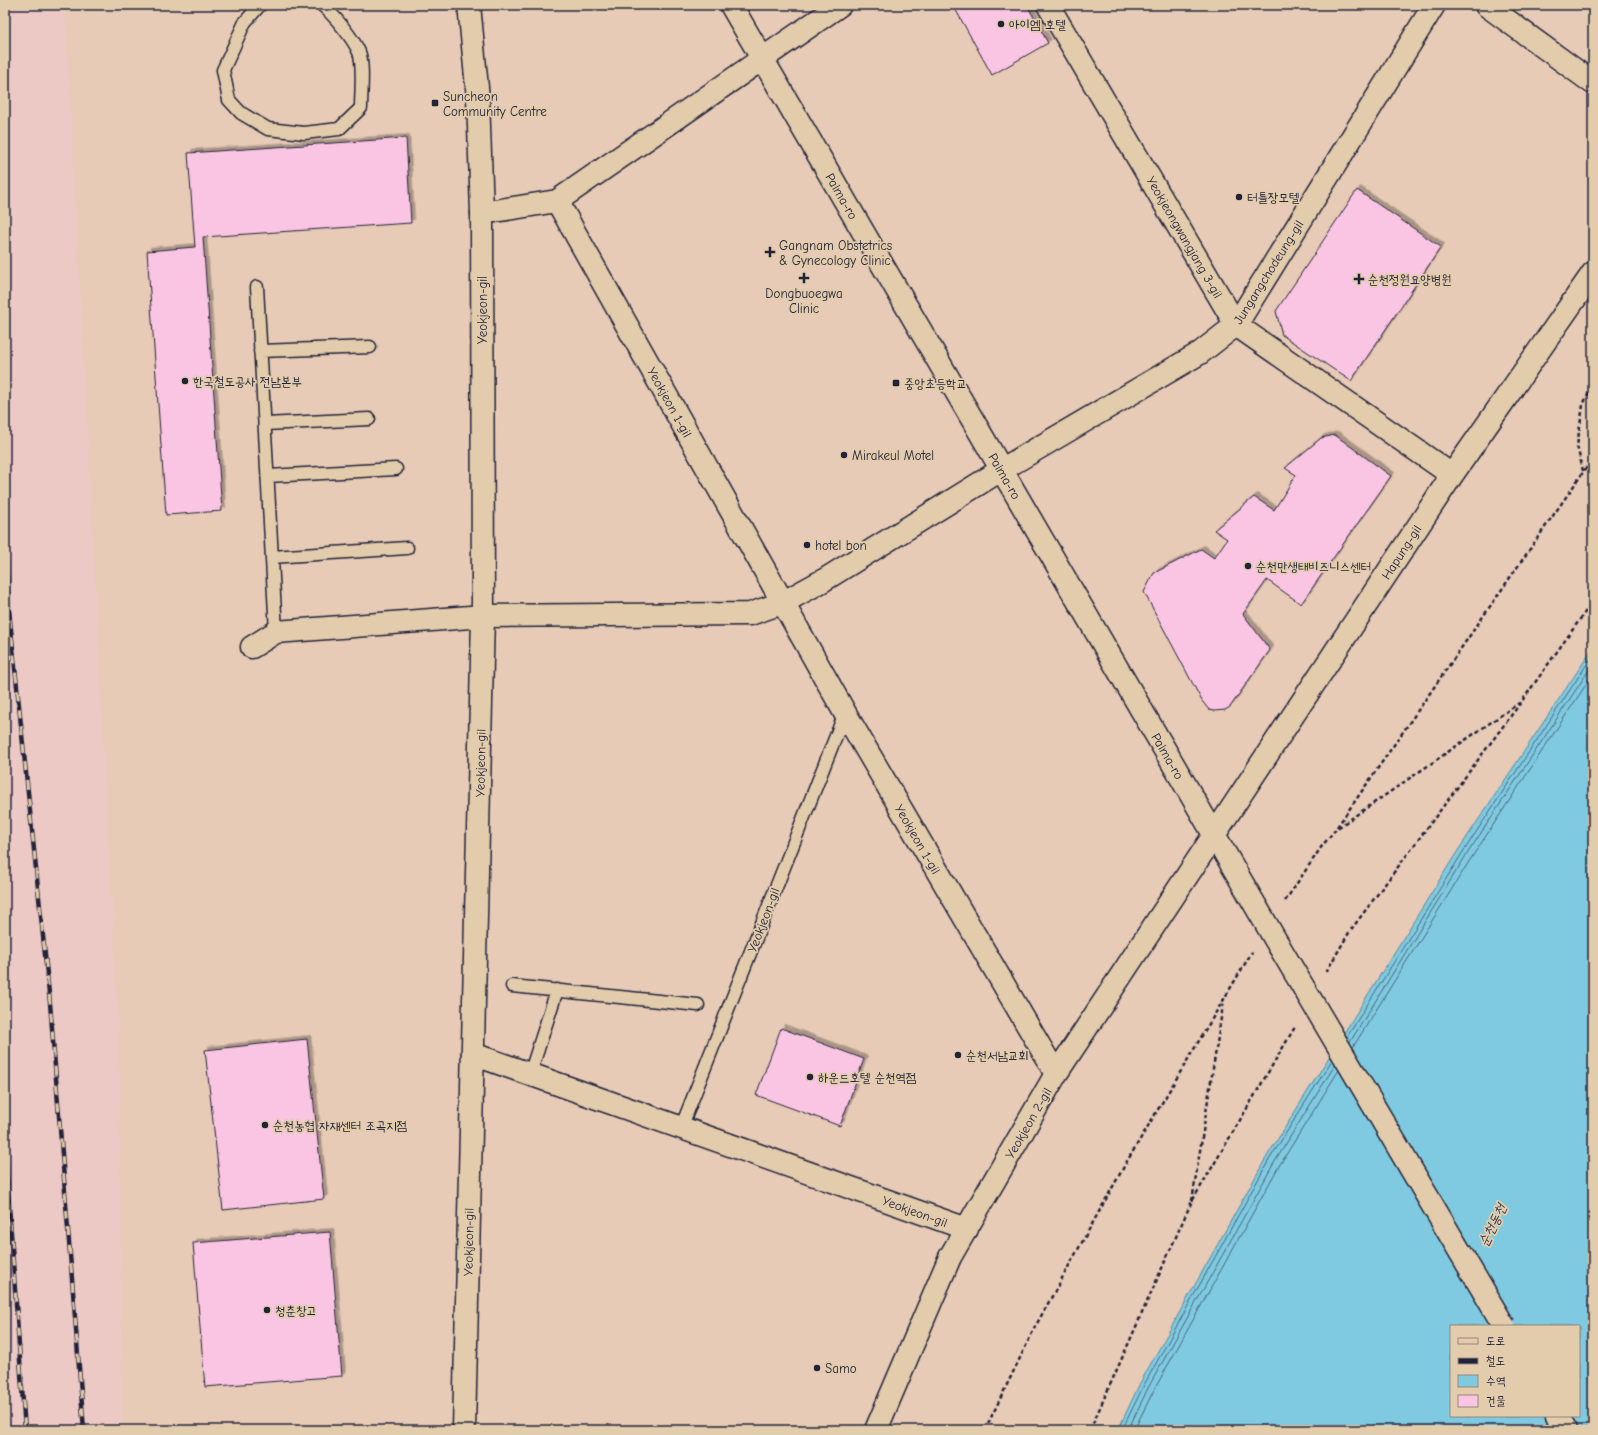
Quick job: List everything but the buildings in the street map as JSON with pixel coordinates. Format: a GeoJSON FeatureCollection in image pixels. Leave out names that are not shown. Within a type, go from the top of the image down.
{"type":"FeatureCollection","features":[{"type":"Feature","properties":{"kind":"street","name":"Yeokjeon-gil"},"geometry":{"type":"LineString","coordinates":[[464,1430],[483,616],[482,213],[478,98],[469,5]]}},
{"type":"Feature","properties":{"kind":"street","name":"Palma-ro"},"geometry":{"type":"LineString","coordinates":[[731,5],[1278,946],[1503,1325]]}},
{"type":"Feature","properties":{"kind":"street"},"geometry":{"type":"LineString","coordinates":[[482,213],[557,201],[840,5]]}},
{"type":"Feature","properties":{"kind":"street","name":"Yeokjeongwangjang 3-gil"},"geometry":{"type":"LineString","coordinates":[[1048,5],[1236,325],[1452,474]]}},
{"type":"Feature","properties":{"kind":"street","name":"Jungangchodeung-gil"},"geometry":{"type":"LineString","coordinates":[[1001,470],[1200,353],[1236,325],[1434,5]]}},
{"type":"Feature","properties":{"kind":"street"},"geometry":{"type":"LineString","coordinates":[[1486,5],[1593,83]]}},
{"type":"Feature","properties":{"kind":"street","name":"Yeokjeon 1-gil"},"geometry":{"type":"LineString","coordinates":[[557,201],[844,713],[1056,1074]]}},
{"type":"Feature","properties":{"kind":"street","name":"Hapung-gil"},"geometry":{"type":"LineString","coordinates":[[1214,835],[1452,474],[1593,273]]}},
{"type":"Feature","properties":{"kind":"street"},"geometry":{"type":"LineString","coordinates":[[252,647],[276,632],[483,616],[750,614],[782,603],[824,580],[1001,470]]}},
{"type":"Feature","properties":{"kind":"street","name":"Yeokjeon 2-gil"},"geometry":{"type":"LineString","coordinates":[[876,1430],[950,1257],[1056,1074],[1214,835]]}},
{"type":"Feature","properties":{"kind":"street","name":"Yeokjeon-gil"},"geometry":{"type":"LineString","coordinates":[[473,1054],[967,1229]]}},
{"type":"Feature","properties":{"kind":"street"},"geometry":{"type":"LineString","coordinates":[[1558,1417],[1566,1430]]}},
{"type":"Feature","properties":{"kind":"lane"},"geometry":{"type":"LineString","coordinates":[[260,5],[245,22],[223,70],[229,100],[241,113],[268,129],[304,133],[339,129],[360,108],[362,81],[359,52],[333,14],[322,5]]}},
{"type":"Feature","properties":{"kind":"lane"},"geometry":{"type":"LineString","coordinates":[[257,287],[276,632]]}},
{"type":"Feature","properties":{"kind":"lane"},"geometry":{"type":"LineString","coordinates":[[260,351],[370,347]]}},
{"type":"Feature","properties":{"kind":"lane"},"geometry":{"type":"LineString","coordinates":[[264,424],[369,419]]}},
{"type":"Feature","properties":{"kind":"lane"},"geometry":{"type":"LineString","coordinates":[[268,476],[396,469]]}},
{"type":"Feature","properties":{"kind":"lane"},"geometry":{"type":"LineString","coordinates":[[272,557],[407,548]]}},
{"type":"Feature","properties":{"kind":"lane","name":"Yeokjeon-gil"},"geometry":{"type":"LineString","coordinates":[[682,1128],[844,713]]}},
{"type":"Feature","properties":{"kind":"lane"},"geometry":{"type":"LineString","coordinates":[[512,986],[698,1006]]}},
{"type":"Feature","properties":{"kind":"lane"},"geometry":{"type":"LineString","coordinates":[[530,1074],[557,990]]}},
{"type":"Feature","properties":{"kind":"path"},"geometry":{"type":"LineString","coordinates":[[1583,472],[1578,446],[1583,405],[1593,383]]}},
{"type":"Feature","properties":{"kind":"path"},"geometry":{"type":"LineString","coordinates":[[985,1430],[1035,1327],[1126,1163],[1267,927],[1593,458]]}},
{"type":"Feature","properties":{"kind":"path"},"geometry":{"type":"LineString","coordinates":[[1336,829],[1522,701]]}},
{"type":"Feature","properties":{"kind":"path"},"geometry":{"type":"LineString","coordinates":[[1191,1204],[1225,996]]}},
{"type":"Feature","properties":{"kind":"shaded area"},"geometry":{"type":"Polygon","coordinates":[[[5,5],[65,5],[119,1037],[122,1430],[5,1430],[5,5]]]}},
{"type":"Feature","properties":{"kind":"water","name":"순천동천"},"geometry":{"type":"Polygon","coordinates":[[[1593,648],[1593,1430],[1118,1430],[1140,1383],[1266,1158],[1457,852],[1593,648]]]}},
{"type":"Feature","properties":{"kind":"railway"},"geometry":{"type":"LineString","coordinates":[[5,547],[9,610],[50,1003],[84,1430]]}},
{"type":"Feature","properties":{"kind":"railway"},"geometry":{"type":"LineString","coordinates":[[5,1149],[25,1430]]}},
{"type":"Feature","properties":{"kind":"place","name":"아이엠 호텔"},"geometry":{"type":"Point","coordinates":[1001,24]}},
{"type":"Feature","properties":{"kind":"place","name":"Suncheon Community Centre"},"geometry":{"type":"Point","coordinates":[435,103]}},
{"type":"Feature","properties":{"kind":"place","name":"터틀장모텔"},"geometry":{"type":"Point","coordinates":[1239,197]}},
{"type":"Feature","properties":{"kind":"place","name":"Gangnam Obstetrics & Gynecology Clinic"},"geometry":{"type":"Point","coordinates":[770,252]}},
{"type":"Feature","properties":{"kind":"place","name":"Dongbuoegwa Clinic"},"geometry":{"type":"Point","coordinates":[804,278]}},
{"type":"Feature","properties":{"kind":"place","name":"순천정원요양병원"},"geometry":{"type":"Point","coordinates":[1359,279]}},
{"type":"Feature","properties":{"kind":"place","name":"한국철도공사 전남본부"},"geometry":{"type":"Point","coordinates":[185,381]}},
{"type":"Feature","properties":{"kind":"place","name":"중앙초등학교"},"geometry":{"type":"Point","coordinates":[896,383]}},
{"type":"Feature","properties":{"kind":"place","name":"Mirakeul Motel"},"geometry":{"type":"Point","coordinates":[844,455]}},
{"type":"Feature","properties":{"kind":"place","name":"hotel bon"},"geometry":{"type":"Point","coordinates":[807,545]}},
{"type":"Feature","properties":{"kind":"place","name":"순천만생태비즈니스센터"},"geometry":{"type":"Point","coordinates":[1248,566]}},
{"type":"Feature","properties":{"kind":"place","name":"순천서남교회"},"geometry":{"type":"Point","coordinates":[958,1055]}},
{"type":"Feature","properties":{"kind":"place","name":"하운드호텔 순천역점"},"geometry":{"type":"Point","coordinates":[810,1077]}},
{"type":"Feature","properties":{"kind":"place","name":"순천농협 자재센터 조곡지점"},"geometry":{"type":"Point","coordinates":[265,1125]}},
{"type":"Feature","properties":{"kind":"place","name":"청춘창고"},"geometry":{"type":"Point","coordinates":[267,1310]}},
{"type":"Feature","properties":{"kind":"place","name":"Samo"},"geometry":{"type":"Point","coordinates":[817,1368]}}]}
